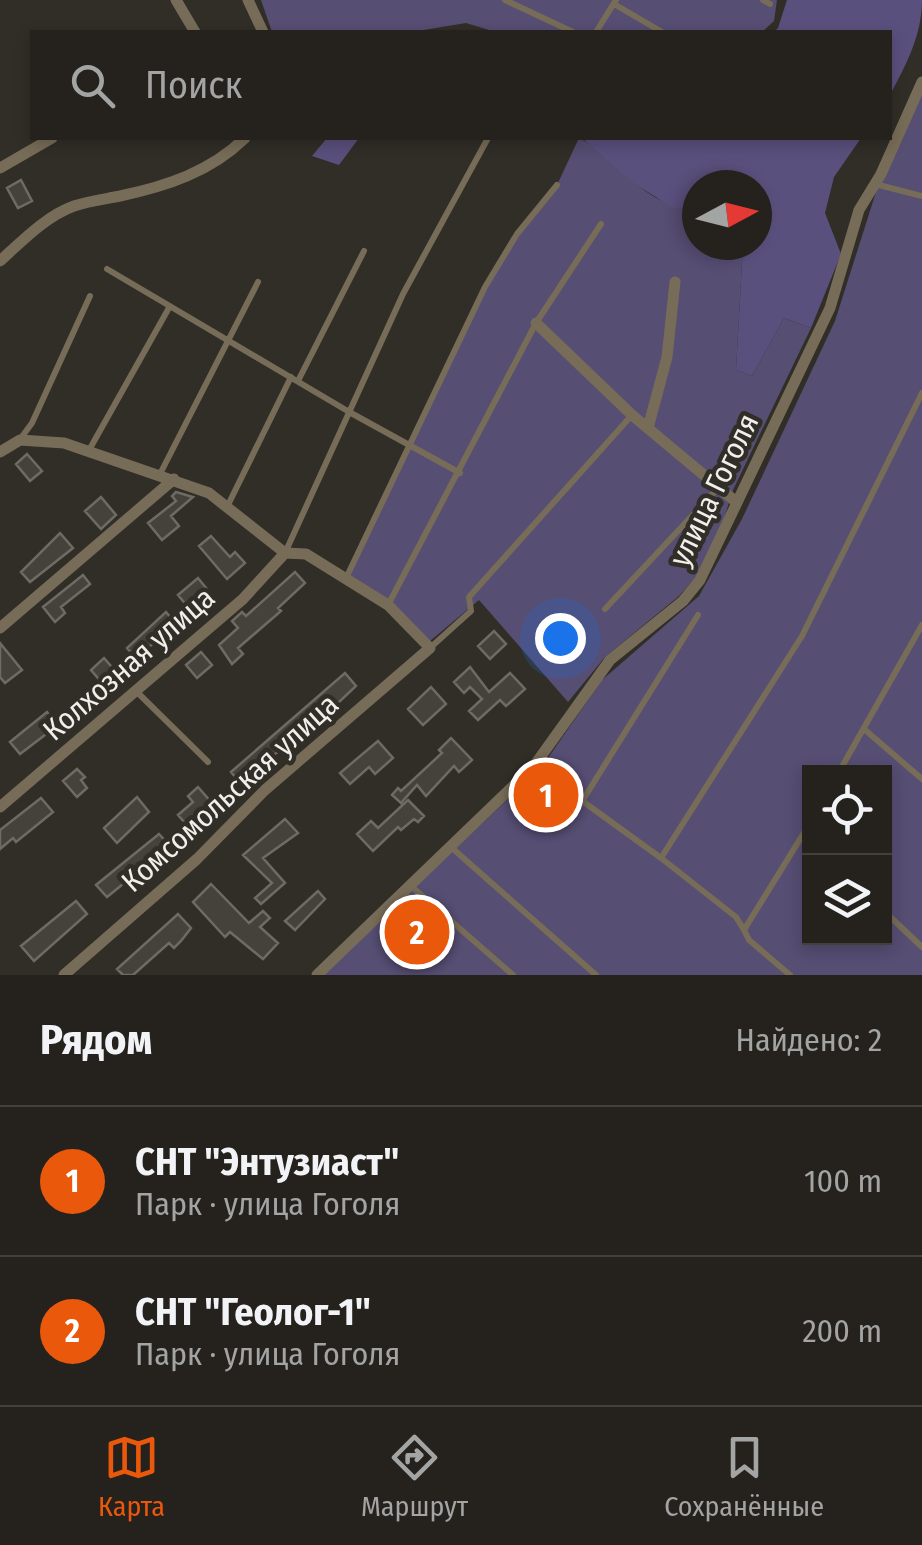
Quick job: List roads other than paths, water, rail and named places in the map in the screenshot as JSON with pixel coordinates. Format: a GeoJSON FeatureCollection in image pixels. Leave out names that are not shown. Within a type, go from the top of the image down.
{"type":"FeatureCollection","features":[{"type":"Feature","properties":{"kind":"street"},"geometry":{"type":"LineString","coordinates":[[176,0],[193,30]]}},
{"type":"Feature","properties":{"kind":"street"},"geometry":{"type":"LineString","coordinates":[[248,0],[262,30]]}},
{"type":"Feature","properties":{"kind":"street","name":"улица Гоголя"},"geometry":{"type":"LineString","coordinates":[[317,975],[534,766],[610,660],[683,602],[700,580],[830,308],[859,210],[922,82]]}},
{"type":"Feature","properties":{"kind":"street"},"geometry":{"type":"LineString","coordinates":[[0,168],[49,140]]}},
{"type":"Feature","properties":{"kind":"street"},"geometry":{"type":"LineString","coordinates":[[0,262],[30,233],[74,206],[152,189],[200,172],[243,140]]}},
{"type":"Feature","properties":{"kind":"street"},"geometry":{"type":"LineString","coordinates":[[648,428],[667,358],[675,282]]}},
{"type":"Feature","properties":{"kind":"street"},"geometry":{"type":"LineString","coordinates":[[536,323],[632,415],[735,502]]}},
{"type":"Feature","properties":{"kind":"street"},"geometry":{"type":"LineString","coordinates":[[0,452],[20,440],[64,443],[174,478],[228,505],[285,553],[306,554],[388,605],[430,648]]}},
{"type":"Feature","properties":{"kind":"street"},"geometry":{"type":"LineString","coordinates":[[0,628],[174,478]]}},
{"type":"Feature","properties":{"kind":"street","name":"Колхозная улица"},"geometry":{"type":"LineString","coordinates":[[0,807],[243,599],[285,553]]}},
{"type":"Feature","properties":{"kind":"street","name":"Комсомольская улица"},"geometry":{"type":"LineString","coordinates":[[64,975],[197,859],[264,790],[430,648]]}},
{"type":"Feature","properties":{"kind":"lane"},"geometry":{"type":"LineString","coordinates":[[505,0],[570,30]]}},
{"type":"Feature","properties":{"kind":"lane"},"geometry":{"type":"LineString","coordinates":[[597,30],[615,2],[659,30]]}},
{"type":"Feature","properties":{"kind":"lane"},"geometry":{"type":"LineString","coordinates":[[285,553],[403,294],[487,140]]}},
{"type":"Feature","properties":{"kind":"lane"},"geometry":{"type":"LineString","coordinates":[[875,184],[922,196]]}},
{"type":"Feature","properties":{"kind":"lane"},"geometry":{"type":"LineString","coordinates":[[348,574],[485,287],[518,234],[557,185]]}},
{"type":"Feature","properties":{"kind":"lane"},"geometry":{"type":"LineString","coordinates":[[388,605],[536,323],[600,224]]}},
{"type":"Feature","properties":{"kind":"lane"},"geometry":{"type":"LineString","coordinates":[[228,505],[364,251]]}},
{"type":"Feature","properties":{"kind":"lane"},"geometry":{"type":"LineString","coordinates":[[107,269],[351,413],[460,472]]}},
{"type":"Feature","properties":{"kind":"lane"},"geometry":{"type":"LineString","coordinates":[[160,474],[258,282]]}},
{"type":"Feature","properties":{"kind":"lane"},"geometry":{"type":"LineString","coordinates":[[20,440],[32,424],[90,296]]}},
{"type":"Feature","properties":{"kind":"lane"},"geometry":{"type":"LineString","coordinates":[[88,452],[170,306]]}},
{"type":"Feature","properties":{"kind":"lane"},"geometry":{"type":"LineString","coordinates":[[662,858],[802,636],[922,393]]}},
{"type":"Feature","properties":{"kind":"lane"},"geometry":{"type":"LineString","coordinates":[[430,648],[471,611],[470,597],[632,415]]}},
{"type":"Feature","properties":{"kind":"lane"},"geometry":{"type":"LineString","coordinates":[[605,609],[719,488]]}},
{"type":"Feature","properties":{"kind":"lane"},"geometry":{"type":"LineString","coordinates":[[581,803],[698,616]]}},
{"type":"Feature","properties":{"kind":"lane"},"geometry":{"type":"LineString","coordinates":[[843,765],[922,625]]}},
{"type":"Feature","properties":{"kind":"lane"},"geometry":{"type":"LineString","coordinates":[[136,691],[208,762]]}},
{"type":"Feature","properties":{"kind":"lane"},"geometry":{"type":"LineString","coordinates":[[864,728],[922,779]]}},
{"type":"Feature","properties":{"kind":"lane"},"geometry":{"type":"LineString","coordinates":[[534,766],[736,917],[749,940],[790,975]]}},
{"type":"Feature","properties":{"kind":"lane"},"geometry":{"type":"LineString","coordinates":[[744,930],[802,843]]}},
{"type":"Feature","properties":{"kind":"lane"},"geometry":{"type":"LineString","coordinates":[[452,848],[596,975]]}},
{"type":"Feature","properties":{"kind":"lane"},"geometry":{"type":"LineString","coordinates":[[411,886],[513,975]]}},
{"type":"Feature","properties":{"kind":"lane"},"geometry":{"type":"LineString","coordinates":[[892,918],[922,946]]}},
{"type":"Feature","properties":{"kind":"place","name":"СНТ \"Энтузиаст\""},"geometry":{"type":"Point","coordinates":[546,795]}},
{"type":"Feature","properties":{"kind":"place","name":"СНТ \"Геолог-1\""},"geometry":{"type":"Point","coordinates":[417,932]}}]}
